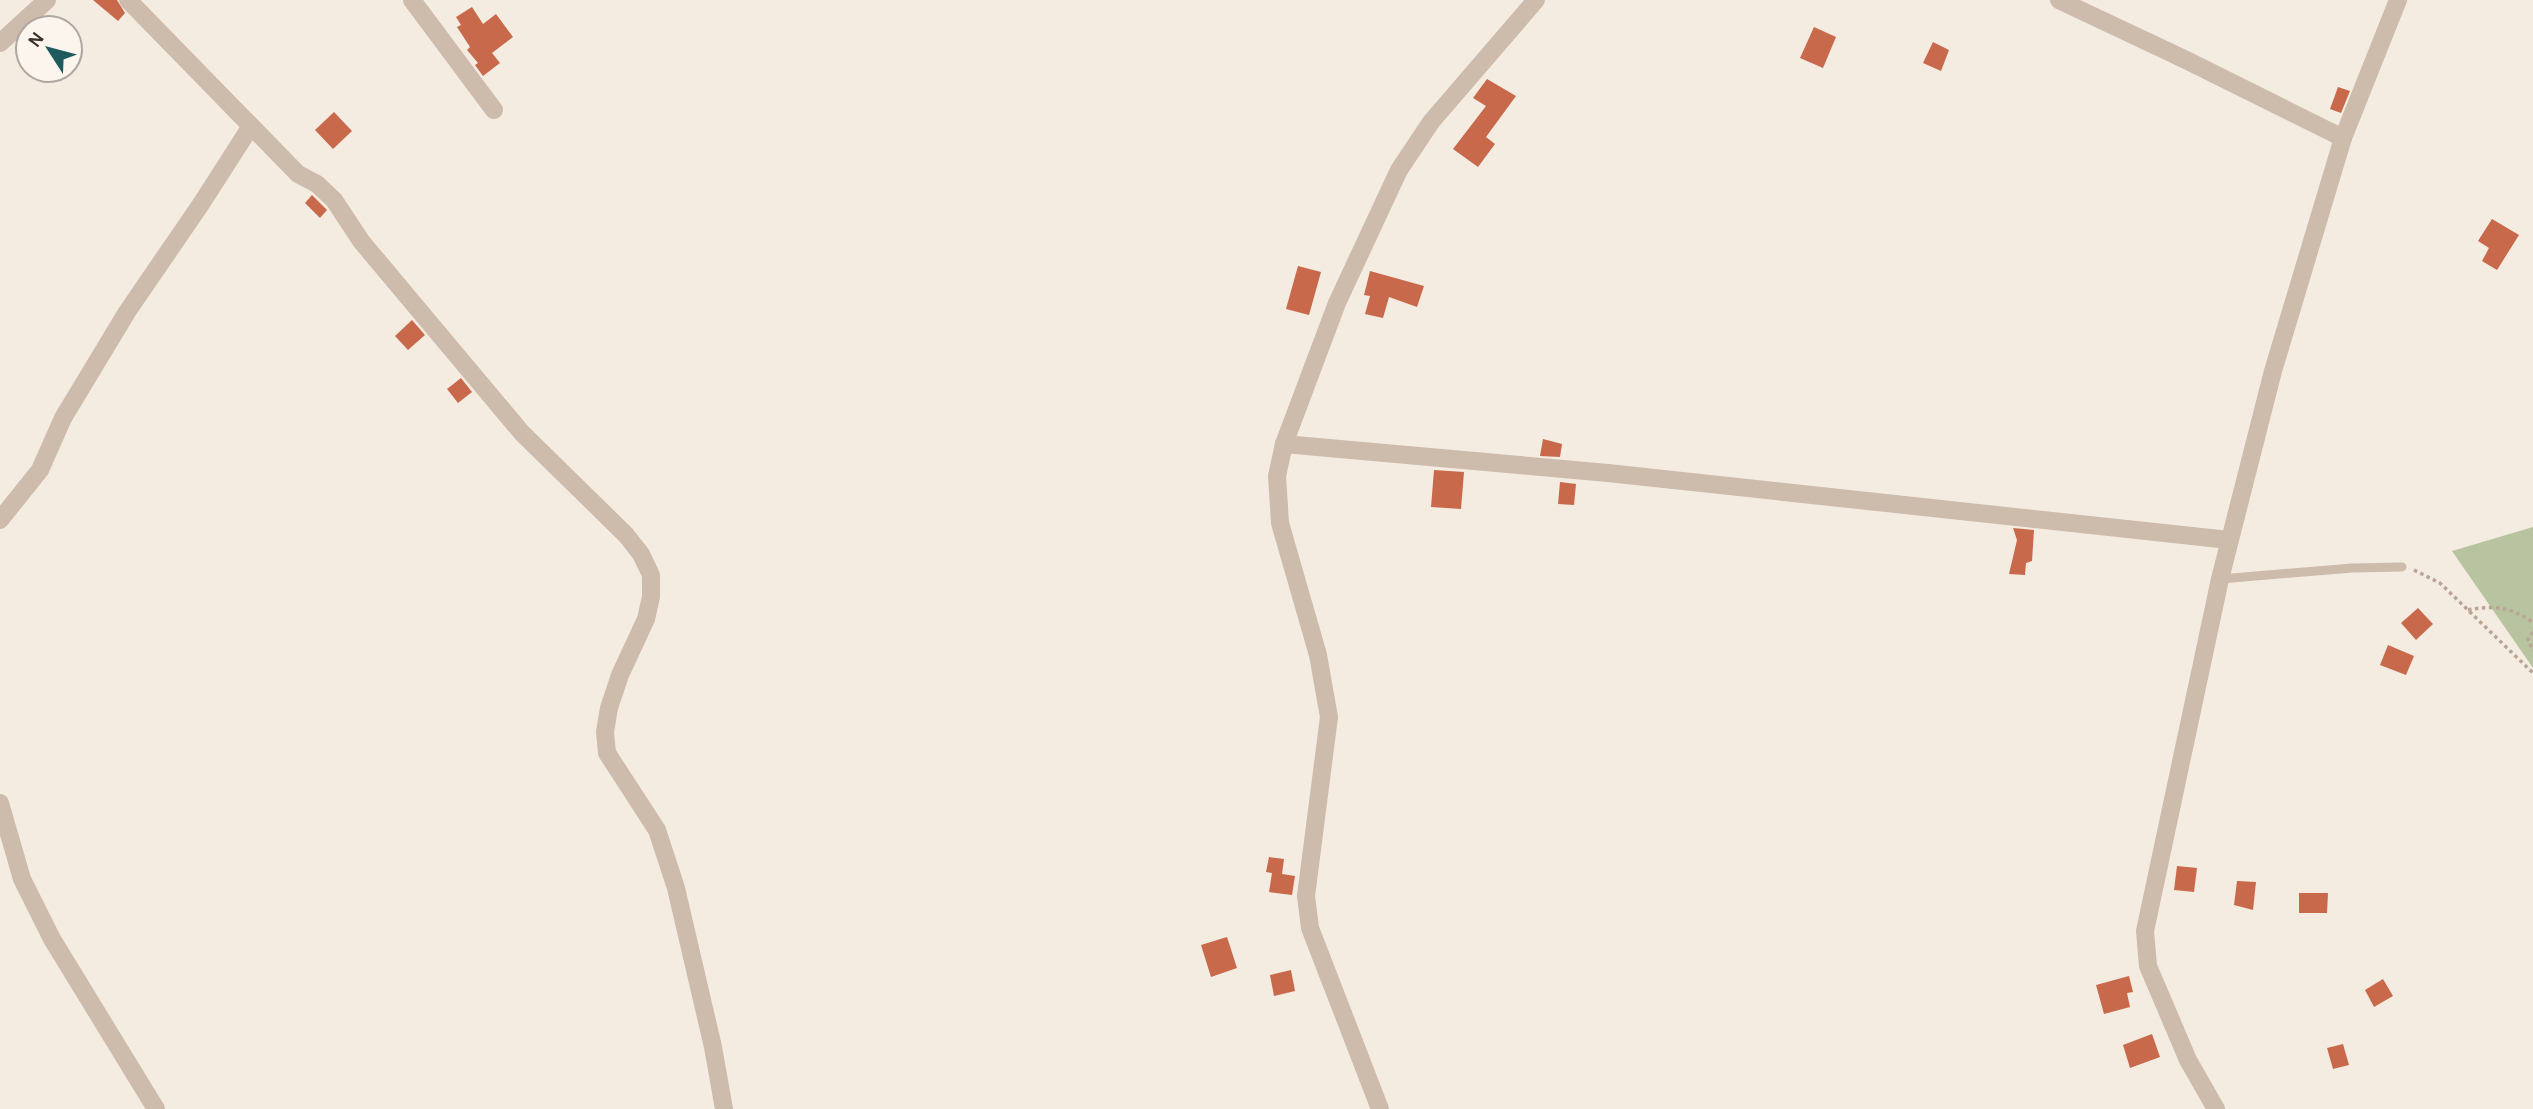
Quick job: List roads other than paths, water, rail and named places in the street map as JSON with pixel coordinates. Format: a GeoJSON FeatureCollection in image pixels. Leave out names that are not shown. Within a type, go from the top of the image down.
{"type":"FeatureCollection","features":[{"type":"Feature","properties":{"kind":"street"},"geometry":{"type":"LineString","coordinates":[[0,43],[47,0]]}},
{"type":"Feature","properties":{"kind":"street"},"geometry":{"type":"LineString","coordinates":[[128,0],[298,174],[317,184],[334,200],[361,241],[522,433],[559,472],[626,534],[641,554],[651,575],[651,597],[646,619],[620,675],[609,708],[605,732],[607,753],[657,830],[676,888],[713,1047],[724,1109]]}},
{"type":"Feature","properties":{"kind":"street"},"geometry":{"type":"LineString","coordinates":[[411,0],[494,110]]}},
{"type":"Feature","properties":{"kind":"street"},"geometry":{"type":"LineString","coordinates":[[1380,1109],[1310,929],[1306,895],[1329,717],[1318,655],[1280,523],[1277,476],[1284,444],[1337,303],[1399,170],[1431,121],[1536,0]]}},
{"type":"Feature","properties":{"kind":"street"},"geometry":{"type":"LineString","coordinates":[[2059,0],[2343,138]]}},
{"type":"Feature","properties":{"kind":"street"},"geometry":{"type":"LineString","coordinates":[[2216,1109],[2188,1060],[2148,966],[2145,931],[2220,579],[2277,359],[2343,138],[2398,0]]}},
{"type":"Feature","properties":{"kind":"street"},"geometry":{"type":"LineString","coordinates":[[0,520],[40,470],[63,418],[113,335],[251,126]]}},
{"type":"Feature","properties":{"kind":"street"},"geometry":{"type":"LineString","coordinates":[[1284,444],[1622,475],[2230,540]]}},
{"type":"Feature","properties":{"kind":"street"},"geometry":{"type":"LineString","coordinates":[[0,803],[22,879],[51,939],[156,1109]]}},
{"type":"Feature","properties":{"kind":"lane"},"geometry":{"type":"LineString","coordinates":[[2220,579],[2352,568],[2402,567]]}}]}
